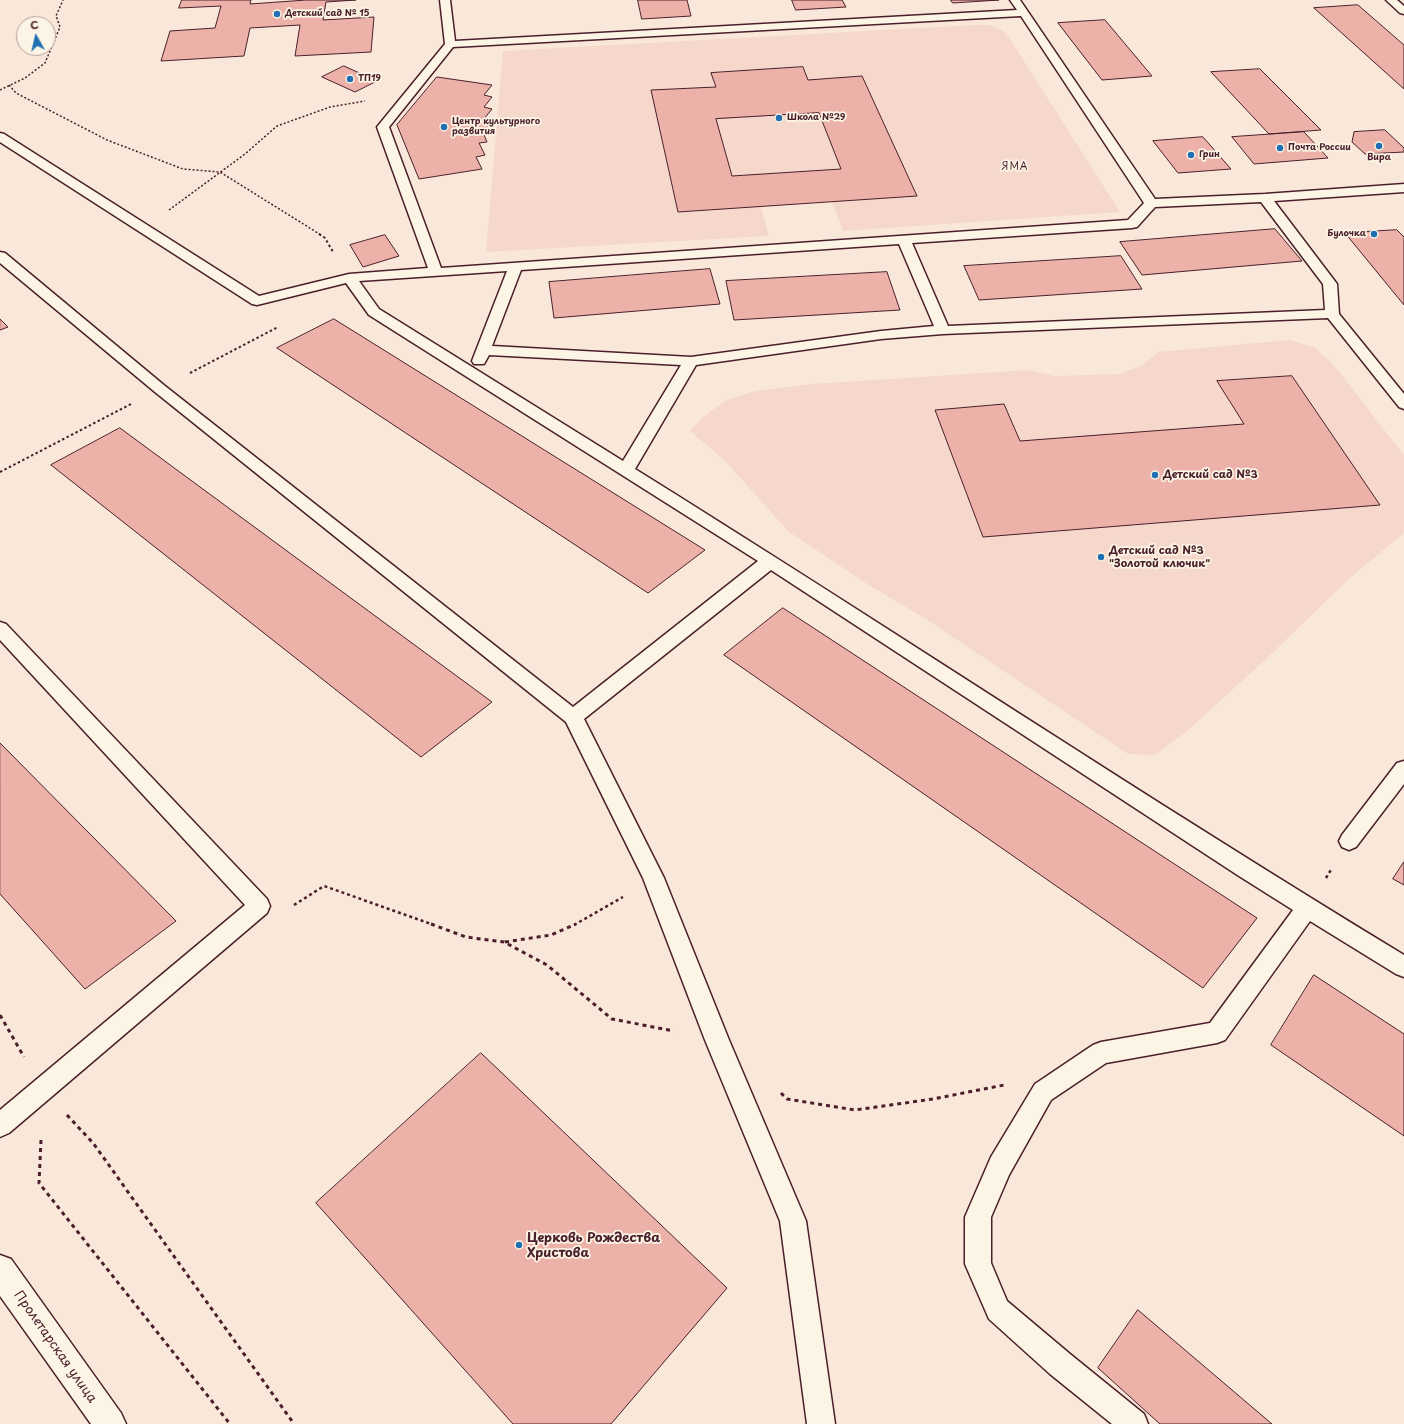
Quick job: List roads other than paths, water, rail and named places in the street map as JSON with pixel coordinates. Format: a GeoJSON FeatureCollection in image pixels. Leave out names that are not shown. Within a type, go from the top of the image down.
{"type":"FeatureCollection","features":[{"type":"Feature","properties":{"kind":"street","name":"Пролетарская улица"},"geometry":{"type":"LineString","coordinates":[[0,1270],[110,1424]]}},
{"type":"Feature","properties":{"kind":"lane"},"geometry":{"type":"LineString","coordinates":[[436,272],[383,127],[450,44],[445,0]]}},
{"type":"Feature","properties":{"kind":"lane"},"geometry":{"type":"LineString","coordinates":[[1015,0],[1151,203]]}},
{"type":"Feature","properties":{"kind":"lane"},"geometry":{"type":"LineString","coordinates":[[1391,0],[1404,11]]}},
{"type":"Feature","properties":{"kind":"lane"},"geometry":{"type":"LineString","coordinates":[[450,44],[1023,13]]}},
{"type":"Feature","properties":{"kind":"lane"},"geometry":{"type":"LineString","coordinates":[[0,138],[257,301],[349,278],[1132,224],[1151,203],[1265,198],[1404,188]]}},
{"type":"Feature","properties":{"kind":"lane"},"geometry":{"type":"LineString","coordinates":[[1265,198],[1330,284],[1332,314],[1404,404]]}},
{"type":"Feature","properties":{"kind":"lane"},"geometry":{"type":"LineString","coordinates":[[904,240],[943,330]]}},
{"type":"Feature","properties":{"kind":"lane"},"geometry":{"type":"LineString","coordinates":[[0,256],[160,389],[573,717],[653,878],[717,1040],[793,1221],[821,1424]]}},
{"type":"Feature","properties":{"kind":"lane"},"geometry":{"type":"LineString","coordinates":[[474,375],[515,267]]}},
{"type":"Feature","properties":{"kind":"lane"},"geometry":{"type":"LineString","coordinates":[[349,278],[374,312],[770,561],[1246,870],[1404,967]]}},
{"type":"Feature","properties":{"kind":"lane"},"geometry":{"type":"LineString","coordinates":[[483,350],[692,361],[881,335],[943,330],[1332,314]]}},
{"type":"Feature","properties":{"kind":"lane"},"geometry":{"type":"LineString","coordinates":[[626,470],[692,361]]}},
{"type":"Feature","properties":{"kind":"lane"},"geometry":{"type":"LineString","coordinates":[[573,717],[770,561]]}},
{"type":"Feature","properties":{"kind":"lane"},"geometry":{"type":"LineString","coordinates":[[0,629],[259,906],[0,1125]]}},
{"type":"Feature","properties":{"kind":"lane"},"geometry":{"type":"LineString","coordinates":[[1349,841],[1404,769]]}},
{"type":"Feature","properties":{"kind":"lane"},"geometry":{"type":"LineString","coordinates":[[1134,1424],[1060,1364],[998,1310],[978,1264],[978,1217],[1000,1166],[1043,1092],[1101,1053],[1217,1032],[1307,908]]}},
{"type":"Feature","properties":{"kind":"place","name":"Детский сад № 15"},"geometry":{"type":"Point","coordinates":[277,14]}},
{"type":"Feature","properties":{"kind":"place","name":"ТП19"},"geometry":{"type":"Point","coordinates":[350,79]}},
{"type":"Feature","properties":{"kind":"place","name":"Школа №29"},"geometry":{"type":"Point","coordinates":[779,118]}},
{"type":"Feature","properties":{"kind":"place","name":"Центр культурного развития"},"geometry":{"type":"Point","coordinates":[444,127]}},
{"type":"Feature","properties":{"kind":"place","name":"Вира"},"geometry":{"type":"Point","coordinates":[1379,146]}},
{"type":"Feature","properties":{"kind":"place","name":"Почта России"},"geometry":{"type":"Point","coordinates":[1280,148]}},
{"type":"Feature","properties":{"kind":"place","name":"Грин"},"geometry":{"type":"Point","coordinates":[1191,155]}},
{"type":"Feature","properties":{"kind":"place","name":"Булочка"},"geometry":{"type":"Point","coordinates":[1374,234]}},
{"type":"Feature","properties":{"kind":"place","name":"Детский сад №3"},"geometry":{"type":"Point","coordinates":[1155,475]}},
{"type":"Feature","properties":{"kind":"place","name":"Детский сад №3 \"Золотой ключик\""},"geometry":{"type":"Point","coordinates":[1101,557]}},
{"type":"Feature","properties":{"kind":"place","name":"Церковь Рождества Христова"},"geometry":{"type":"Point","coordinates":[519,1245]}},
{"type":"Feature","properties":{"kind":"district","name":"ЯМА"},"geometry":{"type":"Point","coordinates":[1015,167]}}]}
